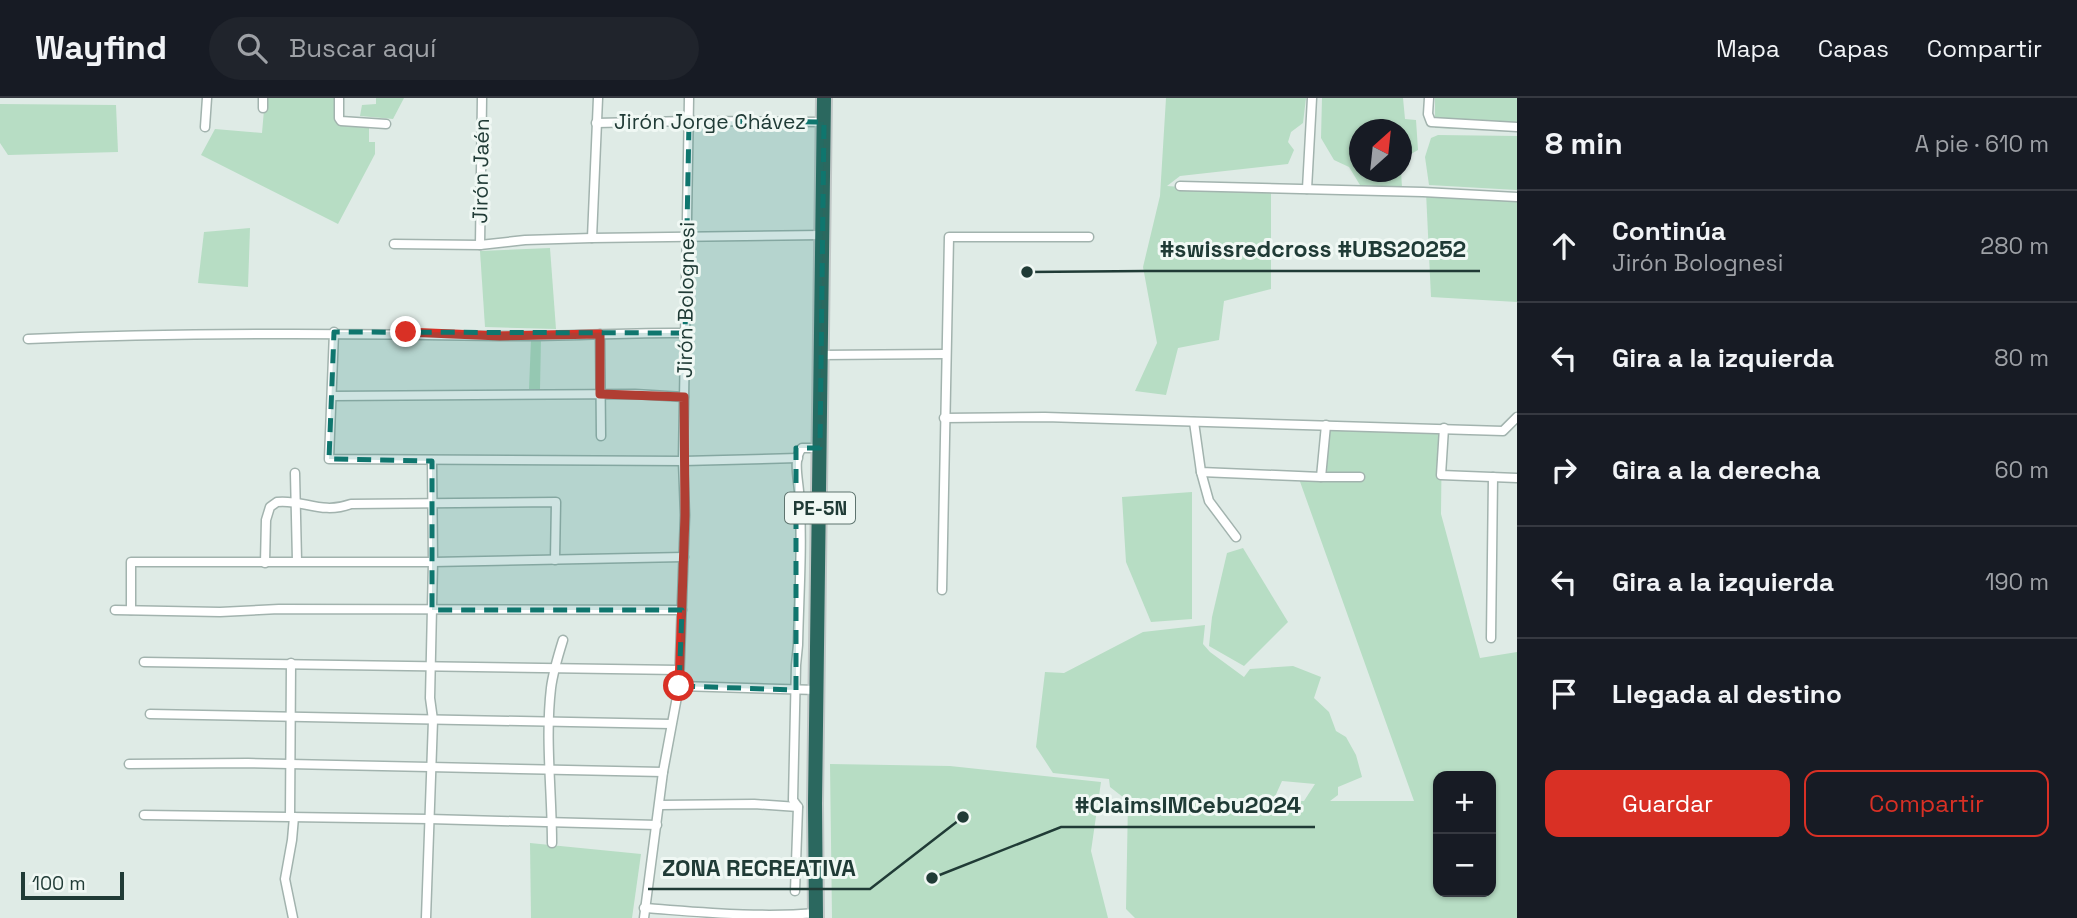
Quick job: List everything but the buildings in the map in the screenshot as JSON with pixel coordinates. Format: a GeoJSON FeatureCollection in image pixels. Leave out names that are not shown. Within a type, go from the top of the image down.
{"type":"FeatureCollection","features":[{"type":"Feature","properties":{"kind":"highway","name":"PE-5N"},"geometry":{"type":"LineString","coordinates":[[816,916],[824,98]]}},
{"type":"Feature","properties":{"kind":"street"},"geometry":{"type":"LineString","coordinates":[[205,127],[207,98]]}},
{"type":"Feature","properties":{"kind":"street"},"geometry":{"type":"LineString","coordinates":[[262,108],[263,98]]}},
{"type":"Feature","properties":{"kind":"street"},"geometry":{"type":"LineString","coordinates":[[339,98],[341,121],[386,124]]}},
{"type":"Feature","properties":{"kind":"street","name":"Jirón Jaén"},"geometry":{"type":"LineString","coordinates":[[480,245],[482,98]]}},
{"type":"Feature","properties":{"kind":"street"},"geometry":{"type":"LineString","coordinates":[[592,238],[598,98]]}},
{"type":"Feature","properties":{"kind":"street","name":"Jirón Bolognesi"},"geometry":{"type":"LineString","coordinates":[[644,918],[663,772],[679,686],[685,515],[683,461],[689,237],[689,98]]}},
{"type":"Feature","properties":{"kind":"street"},"geometry":{"type":"LineString","coordinates":[[1307,189],[1312,98]]}},
{"type":"Feature","properties":{"kind":"street"},"geometry":{"type":"LineString","coordinates":[[1429,98],[1428,114],[1431,122],[1517,127]]}},
{"type":"Feature","properties":{"kind":"street","name":"Jirón Jorge Chávez"},"geometry":{"type":"LineString","coordinates":[[596,123],[824,122]]}},
{"type":"Feature","properties":{"kind":"street"},"geometry":{"type":"LineString","coordinates":[[1180,186],[1517,197]]}},
{"type":"Feature","properties":{"kind":"street"},"geometry":{"type":"LineString","coordinates":[[394,244],[480,245],[525,240],[592,238],[822,235]]}},
{"type":"Feature","properties":{"kind":"street"},"geometry":{"type":"LineString","coordinates":[[942,590],[949,237],[1089,237]]}},
{"type":"Feature","properties":{"kind":"street"},"geometry":{"type":"LineString","coordinates":[[28,339],[176,333],[334,332],[500,336],[685,333]]}},
{"type":"Feature","properties":{"kind":"street"},"geometry":{"type":"LineString","coordinates":[[334,332],[329,459],[683,461],[798,458]]}},
{"type":"Feature","properties":{"kind":"street"},"geometry":{"type":"LineString","coordinates":[[600,334],[601,436]]}},
{"type":"Feature","properties":{"kind":"street"},"geometry":{"type":"LineString","coordinates":[[820,355],[945,354]]}},
{"type":"Feature","properties":{"kind":"street"},"geometry":{"type":"LineString","coordinates":[[332,396],[600,394],[684,397]]}},
{"type":"Feature","properties":{"kind":"street"},"geometry":{"type":"LineString","coordinates":[[944,418],[1045,417],[1503,431],[1517,417]]}},
{"type":"Feature","properties":{"kind":"street"},"geometry":{"type":"LineString","coordinates":[[1194,422],[1201,472],[1209,501],[1236,537]]}},
{"type":"Feature","properties":{"kind":"street"},"geometry":{"type":"LineString","coordinates":[[1321,477],[1326,425]]}},
{"type":"Feature","properties":{"kind":"street"},"geometry":{"type":"LineString","coordinates":[[1444,428],[1441,475],[1517,478]]}},
{"type":"Feature","properties":{"kind":"street"},"geometry":{"type":"LineString","coordinates":[[795,891],[798,807],[793,800],[800,503],[798,458],[802,448],[820,448]]}},
{"type":"Feature","properties":{"kind":"street"},"geometry":{"type":"LineString","coordinates":[[426,918],[433,720],[432,461]]}},
{"type":"Feature","properties":{"kind":"street"},"geometry":{"type":"LineString","coordinates":[[1201,472],[1360,477]]}},
{"type":"Feature","properties":{"kind":"street"},"geometry":{"type":"LineString","coordinates":[[295,473],[297,561]]}},
{"type":"Feature","properties":{"kind":"street"},"geometry":{"type":"LineString","coordinates":[[1491,638],[1493,477]]}},
{"type":"Feature","properties":{"kind":"street"},"geometry":{"type":"LineString","coordinates":[[265,563],[266,520],[270,507],[276,502],[296,503],[313,508],[341,508],[351,504],[556,502],[555,560]]}},
{"type":"Feature","properties":{"kind":"street"},"geometry":{"type":"LineString","coordinates":[[131,610],[131,562],[433,562],[684,557]]}},
{"type":"Feature","properties":{"kind":"street"},"geometry":{"type":"LineString","coordinates":[[115,610],[682,610]]}},
{"type":"Feature","properties":{"kind":"street"},"geometry":{"type":"LineString","coordinates":[[552,843],[551,687],[563,640]]}},
{"type":"Feature","properties":{"kind":"street"},"geometry":{"type":"LineString","coordinates":[[144,662],[679,670]]}},
{"type":"Feature","properties":{"kind":"street"},"geometry":{"type":"LineString","coordinates":[[291,663],[289,764],[292,841],[285,879],[293,918]]}},
{"type":"Feature","properties":{"kind":"street"},"geometry":{"type":"LineString","coordinates":[[679,686],[817,690]]}},
{"type":"Feature","properties":{"kind":"street"},"geometry":{"type":"LineString","coordinates":[[150,714],[671,724]]}},
{"type":"Feature","properties":{"kind":"street"},"geometry":{"type":"LineString","coordinates":[[129,764],[289,764],[663,772]]}},
{"type":"Feature","properties":{"kind":"street"},"geometry":{"type":"LineString","coordinates":[[660,804],[798,807]]}},
{"type":"Feature","properties":{"kind":"street"},"geometry":{"type":"LineString","coordinates":[[798,835],[815,804]]}},
{"type":"Feature","properties":{"kind":"street"},"geometry":{"type":"LineString","coordinates":[[144,815],[657,825]]}},
{"type":"Feature","properties":{"kind":"street"},"geometry":{"type":"LineString","coordinates":[[644,908],[705,913],[816,916]]}},
{"type":"Feature","properties":{"kind":"highlighted area"},"geometry":{"type":"Polygon","coordinates":[[[689,121],[824,122],[820,448],[796,448],[796,690],[679,686],[682,610],[432,610],[432,461],[329,459],[334,332],[685,333],[689,121]]]}},
{"type":"Feature","properties":{"kind":"green space"},"geometry":{"type":"Polygon","coordinates":[[[265,98],[335,98],[336,123],[369,124],[369,142],[375,142],[375,154],[338,224],[201,155],[215,129],[262,133],[265,98]]]}},
{"type":"Feature","properties":{"kind":"green space"},"geometry":{"type":"Polygon","coordinates":[[[376,98],[404,98],[393,119],[360,116],[362,105],[376,104],[376,98]]]}},
{"type":"Feature","properties":{"kind":"green space"},"geometry":{"type":"Polygon","coordinates":[[[1166,98],[1306,98],[1303,123],[1291,132],[1288,142],[1294,150],[1288,164],[1180,176],[1167,186],[1271,193],[1271,289],[1224,301],[1219,340],[1178,348],[1166,395],[1135,391],[1157,343],[1143,267],[1160,196],[1166,98]]]}},
{"type":"Feature","properties":{"kind":"green space"},"geometry":{"type":"Polygon","coordinates":[[[1322,98],[1403,98],[1405,119],[1349,119],[1349,167],[1334,160],[1321,138],[1322,98]]]}},
{"type":"Feature","properties":{"kind":"green space"},"geometry":{"type":"Polygon","coordinates":[[[1435,98],[1517,98],[1517,131],[1435,128],[1435,98]]]}},
{"type":"Feature","properties":{"kind":"green space"},"geometry":{"type":"Polygon","coordinates":[[[0,104],[116,105],[118,152],[8,155],[0,143],[0,104]]]}},
{"type":"Feature","properties":{"kind":"green space"},"geometry":{"type":"Polygon","coordinates":[[[1412,120],[1416,120],[1418,150],[1412,153],[1412,120]]]}},
{"type":"Feature","properties":{"kind":"green space"},"geometry":{"type":"Polygon","coordinates":[[[1438,135],[1517,136],[1517,190],[1429,185],[1425,157],[1431,138],[1438,135]]]}},
{"type":"Feature","properties":{"kind":"green space"},"geometry":{"type":"Polygon","coordinates":[[[1358,182],[1402,182],[1402,187],[1360,185],[1358,182]]]}},
{"type":"Feature","properties":{"kind":"green space"},"geometry":{"type":"Polygon","coordinates":[[[1426,192],[1517,198],[1517,302],[1431,297],[1426,192]]]}},
{"type":"Feature","properties":{"kind":"green space"},"geometry":{"type":"Polygon","coordinates":[[[250,228],[248,287],[198,283],[204,232],[250,228]]]}},
{"type":"Feature","properties":{"kind":"green space"},"geometry":{"type":"Polygon","coordinates":[[[550,248],[556,329],[485,327],[480,251],[550,248]]]}},
{"type":"Feature","properties":{"kind":"green space"},"geometry":{"type":"Polygon","coordinates":[[[531,339],[541,339],[540,389],[529,389],[531,339]]]}},
{"type":"Feature","properties":{"kind":"green space"},"geometry":{"type":"Polygon","coordinates":[[[1326,427],[1442,427],[1441,514],[1480,658],[1517,652],[1517,918],[1135,918],[1126,909],[1128,801],[1110,787],[1109,779],[1053,773],[1036,747],[1045,672],[1064,673],[1143,632],[1205,625],[1203,644],[1244,677],[1250,669],[1293,666],[1321,677],[1314,698],[1329,712],[1336,731],[1346,737],[1356,755],[1362,777],[1338,787],[1338,795],[1330,801],[1414,801],[1298,476],[1321,476],[1326,427]],[[1282,781],[1273,801],[1304,801],[1315,784],[1282,781]]]}},
{"type":"Feature","properties":{"kind":"green space"},"geometry":{"type":"Polygon","coordinates":[[[1192,492],[1192,619],[1151,622],[1126,562],[1122,497],[1192,492]]]}},
{"type":"Feature","properties":{"kind":"green space"},"geometry":{"type":"Polygon","coordinates":[[[1243,548],[1288,622],[1244,666],[1209,646],[1212,617],[1227,553],[1243,548]]]}},
{"type":"Feature","properties":{"kind":"green space"},"geometry":{"type":"Polygon","coordinates":[[[830,764],[950,766],[1101,782],[1091,851],[1108,918],[832,918],[830,764]]]}},
{"type":"Feature","properties":{"kind":"green space"},"geometry":{"type":"Polygon","coordinates":[[[530,843],[641,854],[632,918],[531,918],[530,843]]]}},
{"type":"Feature","properties":{"kind":"place","name":"#swissredcross #UBS20252"},"geometry":{"type":"Point","coordinates":[1027,272]}},
{"type":"Feature","properties":{"kind":"place","name":"ZONA RECREATIVA"},"geometry":{"type":"Point","coordinates":[963,817]}},
{"type":"Feature","properties":{"kind":"place","name":"#ClaimsIMCebu2024"},"geometry":{"type":"Point","coordinates":[932,878]}},
{"type":"Feature","properties":{"kind":"route"},"geometry":{"type":"LineString","coordinates":[[406,332],[500,336],[600,334],[600,394],[684,397],[685,515],[679,686]]}}]}
